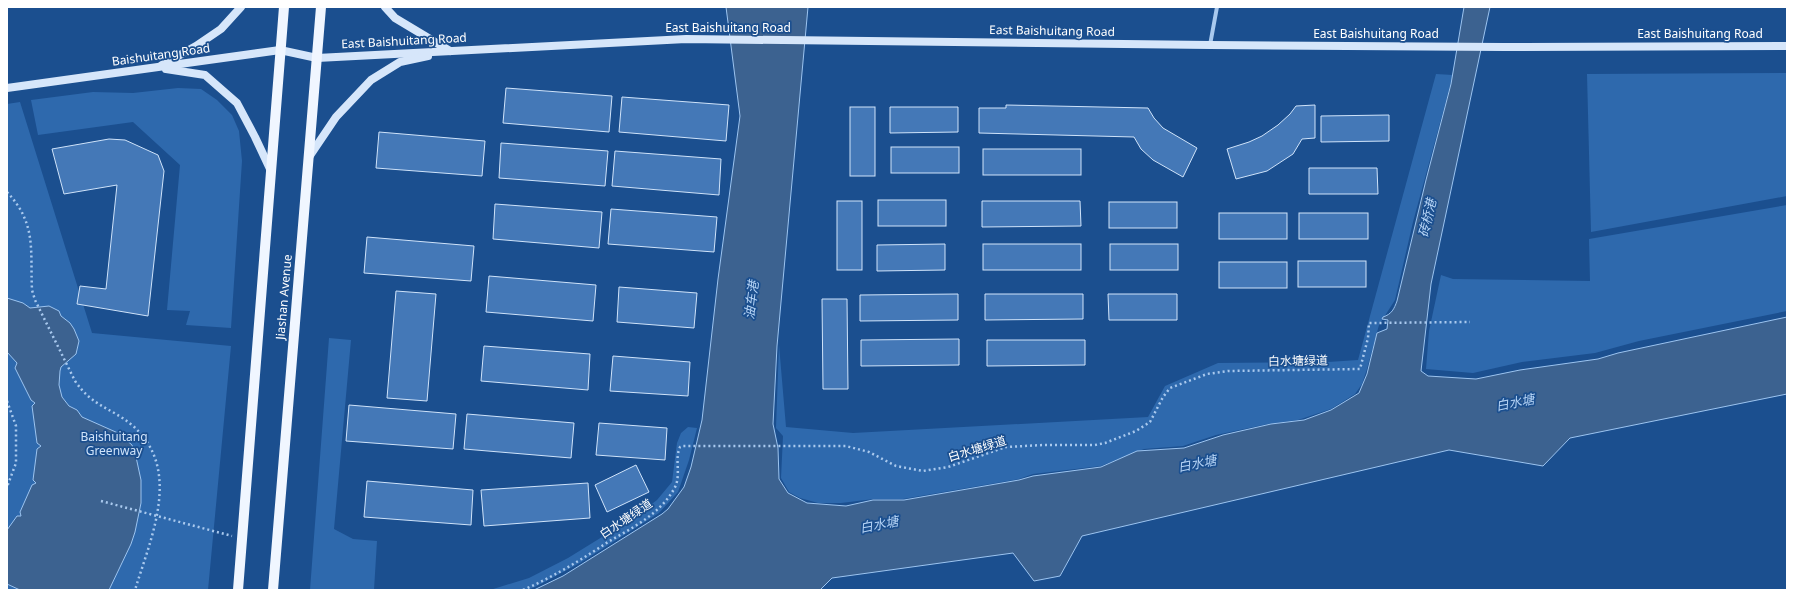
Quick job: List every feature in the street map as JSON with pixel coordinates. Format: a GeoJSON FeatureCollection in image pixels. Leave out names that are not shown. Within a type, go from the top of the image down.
{"type":"FeatureCollection","features":[{"type":"Feature","properties":{"kind":"main road","name":"Jiashan Avenue"},"geometry":{"type":"LineString","coordinates":[[238,590],[284,7]]}},
{"type":"Feature","properties":{"kind":"main road","name":"Jiashan Avenue"},"geometry":{"type":"LineString","coordinates":[[273,590],[321,7]]}},
{"type":"Feature","properties":{"kind":"street"},"geometry":{"type":"LineString","coordinates":[[158,67],[196,46],[221,29],[241,7]]}},
{"type":"Feature","properties":{"kind":"street"},"geometry":{"type":"LineString","coordinates":[[385,7],[395,18],[450,51]]}},
{"type":"Feature","properties":{"kind":"street"},"geometry":{"type":"LineString","coordinates":[[1210,45],[1217,7]]}},
{"type":"Feature","properties":{"kind":"street","name":"East Baishuitang Road"},"geometry":{"type":"LineString","coordinates":[[317,58],[686,39],[1503,47],[1787,46]]}},
{"type":"Feature","properties":{"kind":"street","name":"Baishuitang Road"},"geometry":{"type":"LineString","coordinates":[[7,88],[280,50],[317,58]]}},
{"type":"Feature","properties":{"kind":"street"},"geometry":{"type":"LineString","coordinates":[[309,157],[336,117],[371,80],[400,62],[450,51]]}},
{"type":"Feature","properties":{"kind":"street"},"geometry":{"type":"LineString","coordinates":[[158,67],[205,75],[237,103],[256,137],[271,171]]}},
{"type":"Feature","properties":{"kind":"path"},"geometry":{"type":"LineString","coordinates":[[7,192],[16,202],[29,228],[32,290],[35,300],[75,381],[88,397],[130,424],[140,433],[157,461],[160,476],[158,506],[135,590]]}},
{"type":"Feature","properties":{"kind":"path","name":"白水塘绿道"},"geometry":{"type":"LineString","coordinates":[[523,590],[571,565],[656,511],[674,489],[678,480],[679,449],[682,446],[846,446],[869,452],[904,468],[923,471],[936,470],[1006,447],[1105,444],[1136,431],[1150,422],[1163,397],[1170,388],[1185,381],[1207,374],[1228,371],[1360,369],[1368,338],[1369,323],[1470,322]]}},
{"type":"Feature","properties":{"kind":"path"},"geometry":{"type":"LineString","coordinates":[[7,401],[16,426],[16,463],[7,487]]}},
{"type":"Feature","properties":{"kind":"path"},"geometry":{"type":"LineString","coordinates":[[101,501],[242,538]]}},
{"type":"Feature","properties":{"kind":"green space"},"geometry":{"type":"Polygon","coordinates":[[[1787,73],[1787,196],[1591,232],[1587,74],[1787,73]]]}},
{"type":"Feature","properties":{"kind":"green space"},"geometry":{"type":"Polygon","coordinates":[[[1436,74],[1453,75],[1413,222],[1395,300],[1379,325],[1362,384],[1355,394],[1331,409],[1298,420],[1268,424],[1216,435],[1183,446],[1144,449],[1101,466],[1033,474],[1019,479],[903,499],[874,499],[841,503],[818,503],[800,498],[789,492],[781,478],[783,436],[776,428],[779,345],[786,427],[853,433],[1148,417],[1165,386],[1218,363],[1328,362],[1358,360],[1436,74]]]}},
{"type":"Feature","properties":{"kind":"green space"},"geometry":{"type":"Polygon","coordinates":[[[178,88],[201,89],[217,100],[232,115],[239,131],[242,161],[231,328],[186,325],[190,311],[167,310],[180,165],[133,122],[38,135],[31,100],[93,92],[133,93],[178,88]]]}},
{"type":"Feature","properties":{"kind":"green space","name":"Baishuitang Greenway"},"geometry":{"type":"Polygon","coordinates":[[[20,102],[92,333],[231,346],[208,590],[7,590],[7,104],[20,102]]]}},
{"type":"Feature","properties":{"kind":"green space"},"geometry":{"type":"Polygon","coordinates":[[[1787,205],[1787,311],[1639,341],[1595,353],[1522,362],[1473,373],[1426,369],[1429,331],[1441,275],[1453,279],[1590,281],[1589,239],[1787,205]]]}},
{"type":"Feature","properties":{"kind":"green space"},"geometry":{"type":"Polygon","coordinates":[[[329,338],[351,340],[334,529],[353,539],[377,541],[374,590],[310,590],[329,338]]]}},
{"type":"Feature","properties":{"kind":"green space"},"geometry":{"type":"Polygon","coordinates":[[[688,427],[697,428],[689,460],[678,492],[659,513],[580,563],[535,587],[527,590],[490,590],[529,578],[568,558],[636,516],[657,500],[672,482],[677,443],[681,433],[688,427]]]}},
{"type":"Feature","properties":{"kind":"water"},"geometry":{"type":"Polygon","coordinates":[[[726,7],[808,7],[777,346],[773,424],[778,448],[779,479],[788,493],[807,503],[846,506],[873,500],[904,500],[1019,480],[1033,476],[1101,467],[1137,451],[1184,448],[1223,435],[1271,424],[1304,420],[1331,410],[1359,393],[1367,374],[1377,333],[1387,329],[1388,320],[1382,319],[1392,311],[1397,301],[1451,84],[1464,7],[1490,7],[1431,284],[1421,371],[1428,376],[1476,379],[1520,370],[1598,359],[1618,353],[1787,317],[1787,394],[1570,438],[1543,466],[1449,450],[1082,536],[1060,576],[1034,581],[1013,553],[832,578],[820,590],[534,590],[563,576],[662,514],[668,509],[684,487],[691,467],[702,420],[718,279],[740,116],[726,7]]]}},
{"type":"Feature","properties":{"kind":"water"},"geometry":{"type":"Polygon","coordinates":[[[7,298],[23,303],[30,308],[49,306],[59,311],[61,316],[70,323],[79,341],[76,354],[61,367],[59,385],[62,397],[69,406],[77,410],[82,417],[118,433],[132,445],[141,480],[141,503],[131,544],[109,590],[20,590],[7,584],[7,530],[17,516],[21,516],[20,512],[32,485],[36,483],[33,480],[37,449],[41,446],[37,443],[32,406],[35,403],[31,400],[15,368],[17,363],[7,352],[7,298]]]}},
{"type":"Feature","properties":{"kind":"building"},"geometry":{"type":"Polygon","coordinates":[[[506,88],[612,96],[609,132],[503,123],[506,88]]]}},
{"type":"Feature","properties":{"kind":"building"},"geometry":{"type":"Polygon","coordinates":[[[622,97],[729,105],[726,141],[619,132],[622,97]]]}},
{"type":"Feature","properties":{"kind":"building"},"geometry":{"type":"Polygon","coordinates":[[[1006,105],[1148,108],[1163,128],[1197,148],[1183,177],[1153,160],[1141,149],[1134,137],[979,133],[979,108],[1006,108],[1006,105]]]}},
{"type":"Feature","properties":{"kind":"building"},"geometry":{"type":"Polygon","coordinates":[[[1315,105],[1315,138],[1302,139],[1293,154],[1267,171],[1236,179],[1227,149],[1262,136],[1278,125],[1296,106],[1315,105]]]}},
{"type":"Feature","properties":{"kind":"building"},"geometry":{"type":"Polygon","coordinates":[[[850,107],[875,107],[875,176],[850,176],[850,107]]]}},
{"type":"Feature","properties":{"kind":"building"},"geometry":{"type":"Polygon","coordinates":[[[890,107],[958,107],[958,132],[890,133],[890,107]]]}},
{"type":"Feature","properties":{"kind":"building"},"geometry":{"type":"Polygon","coordinates":[[[1389,115],[1389,141],[1321,142],[1321,116],[1389,115]]]}},
{"type":"Feature","properties":{"kind":"building"},"geometry":{"type":"Polygon","coordinates":[[[379,132],[485,141],[482,176],[376,168],[379,132]]]}},
{"type":"Feature","properties":{"kind":"building"},"geometry":{"type":"Polygon","coordinates":[[[109,139],[125,140],[158,155],[164,171],[148,316],[77,304],[80,286],[106,289],[117,185],[64,194],[52,149],[109,139]]]}},
{"type":"Feature","properties":{"kind":"building"},"geometry":{"type":"Polygon","coordinates":[[[501,143],[608,151],[605,186],[499,178],[501,143]]]}},
{"type":"Feature","properties":{"kind":"building"},"geometry":{"type":"Polygon","coordinates":[[[891,147],[959,147],[959,173],[891,173],[891,147]]]}},
{"type":"Feature","properties":{"kind":"building"},"geometry":{"type":"Polygon","coordinates":[[[983,149],[1081,149],[1081,175],[983,175],[983,149]]]}},
{"type":"Feature","properties":{"kind":"building"},"geometry":{"type":"Polygon","coordinates":[[[615,151],[721,159],[719,195],[612,186],[615,151]]]}},
{"type":"Feature","properties":{"kind":"building"},"geometry":{"type":"Polygon","coordinates":[[[1309,168],[1377,168],[1378,194],[1309,194],[1309,168]]]}},
{"type":"Feature","properties":{"kind":"building"},"geometry":{"type":"Polygon","coordinates":[[[878,200],[946,200],[946,226],[878,226],[878,200]]]}},
{"type":"Feature","properties":{"kind":"building"},"geometry":{"type":"Polygon","coordinates":[[[837,201],[862,201],[862,270],[837,270],[837,201]]]}},
{"type":"Feature","properties":{"kind":"building"},"geometry":{"type":"Polygon","coordinates":[[[982,201],[1080,201],[1081,226],[982,227],[982,201]]]}},
{"type":"Feature","properties":{"kind":"building"},"geometry":{"type":"Polygon","coordinates":[[[1109,202],[1177,202],[1177,228],[1109,228],[1109,202]]]}},
{"type":"Feature","properties":{"kind":"building"},"geometry":{"type":"Polygon","coordinates":[[[495,204],[602,212],[599,248],[493,239],[495,204]]]}},
{"type":"Feature","properties":{"kind":"building"},"geometry":{"type":"Polygon","coordinates":[[[611,209],[717,217],[714,252],[608,244],[611,209]]]}},
{"type":"Feature","properties":{"kind":"building"},"geometry":{"type":"Polygon","coordinates":[[[1219,213],[1287,213],[1287,239],[1219,239],[1219,213]]]}},
{"type":"Feature","properties":{"kind":"building"},"geometry":{"type":"Polygon","coordinates":[[[1299,213],[1368,213],[1368,239],[1299,239],[1299,213]]]}},
{"type":"Feature","properties":{"kind":"building"},"geometry":{"type":"Polygon","coordinates":[[[367,237],[474,246],[471,281],[364,273],[367,237]]]}},
{"type":"Feature","properties":{"kind":"building"},"geometry":{"type":"Polygon","coordinates":[[[945,244],[945,270],[877,271],[877,245],[945,244]]]}},
{"type":"Feature","properties":{"kind":"building"},"geometry":{"type":"Polygon","coordinates":[[[983,244],[1081,244],[1081,270],[983,270],[983,244]]]}},
{"type":"Feature","properties":{"kind":"building"},"geometry":{"type":"Polygon","coordinates":[[[1110,244],[1178,244],[1178,270],[1110,270],[1110,244]]]}},
{"type":"Feature","properties":{"kind":"building"},"geometry":{"type":"Polygon","coordinates":[[[1298,261],[1366,261],[1366,287],[1298,287],[1298,261]]]}},
{"type":"Feature","properties":{"kind":"building"},"geometry":{"type":"Polygon","coordinates":[[[1219,262],[1287,262],[1287,288],[1219,288],[1219,262]]]}},
{"type":"Feature","properties":{"kind":"building"},"geometry":{"type":"Polygon","coordinates":[[[489,276],[596,285],[593,321],[486,312],[489,276]]]}},
{"type":"Feature","properties":{"kind":"building"},"geometry":{"type":"Polygon","coordinates":[[[619,287],[697,293],[694,328],[617,322],[619,287]]]}},
{"type":"Feature","properties":{"kind":"building"},"geometry":{"type":"Polygon","coordinates":[[[396,291],[436,294],[427,401],[387,398],[396,291]]]}},
{"type":"Feature","properties":{"kind":"building"},"geometry":{"type":"Polygon","coordinates":[[[958,294],[958,320],[860,321],[860,295],[958,294]]]}},
{"type":"Feature","properties":{"kind":"building"},"geometry":{"type":"Polygon","coordinates":[[[985,294],[1083,294],[1083,319],[985,320],[985,294]]]}},
{"type":"Feature","properties":{"kind":"building"},"geometry":{"type":"Polygon","coordinates":[[[1108,294],[1177,294],[1177,320],[1109,320],[1108,294]]]}},
{"type":"Feature","properties":{"kind":"building"},"geometry":{"type":"Polygon","coordinates":[[[822,299],[847,299],[848,389],[823,389],[822,299]]]}},
{"type":"Feature","properties":{"kind":"building"},"geometry":{"type":"Polygon","coordinates":[[[959,339],[959,365],[861,366],[861,340],[959,339]]]}},
{"type":"Feature","properties":{"kind":"building"},"geometry":{"type":"Polygon","coordinates":[[[987,340],[1085,340],[1085,365],[987,366],[987,340]]]}},
{"type":"Feature","properties":{"kind":"building"},"geometry":{"type":"Polygon","coordinates":[[[484,346],[590,354],[588,390],[481,381],[484,346]]]}},
{"type":"Feature","properties":{"kind":"building"},"geometry":{"type":"Polygon","coordinates":[[[613,356],[690,362],[688,396],[610,391],[613,356]]]}},
{"type":"Feature","properties":{"kind":"building"},"geometry":{"type":"Polygon","coordinates":[[[349,405],[456,414],[453,449],[346,441],[349,405]]]}},
{"type":"Feature","properties":{"kind":"building"},"geometry":{"type":"Polygon","coordinates":[[[467,414],[574,423],[571,458],[464,449],[467,414]]]}},
{"type":"Feature","properties":{"kind":"building"},"geometry":{"type":"Polygon","coordinates":[[[599,423],[667,428],[665,460],[596,455],[599,423]]]}},
{"type":"Feature","properties":{"kind":"building"},"geometry":{"type":"Polygon","coordinates":[[[636,465],[649,492],[607,512],[595,485],[636,465]]]}},
{"type":"Feature","properties":{"kind":"building"},"geometry":{"type":"Polygon","coordinates":[[[367,481],[473,490],[471,525],[364,517],[367,481]]]}},
{"type":"Feature","properties":{"kind":"building"},"geometry":{"type":"Polygon","coordinates":[[[588,483],[590,518],[484,526],[481,490],[588,483]]]}},
{"type":"Feature","properties":{"kind":"water label","name":"砖桥港"},"geometry":{"type":"Point","coordinates":[1427,218]}},
{"type":"Feature","properties":{"kind":"water label","name":"油车港"},"geometry":{"type":"Point","coordinates":[751,300]}},
{"type":"Feature","properties":{"kind":"water label","name":"白水塘"},"geometry":{"type":"Point","coordinates":[1515,402]}},
{"type":"Feature","properties":{"kind":"water label","name":"白水塘"},"geometry":{"type":"Point","coordinates":[1197,463]}},
{"type":"Feature","properties":{"kind":"water label","name":"白水塘"},"geometry":{"type":"Point","coordinates":[879,524]}}]}
